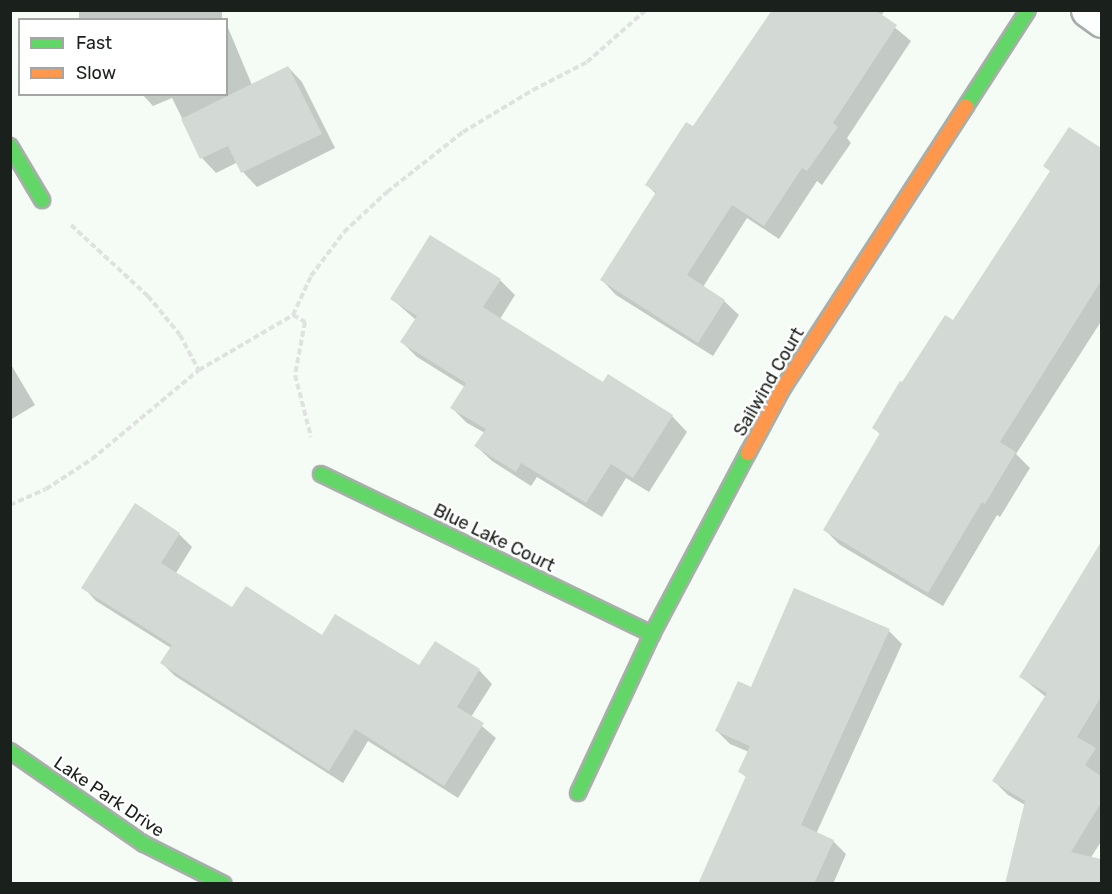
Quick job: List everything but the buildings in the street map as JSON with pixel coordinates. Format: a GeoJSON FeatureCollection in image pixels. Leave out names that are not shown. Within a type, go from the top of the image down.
{"type":"FeatureCollection","features":[{"type":"Feature","properties":{"kind":"street","name":"Sailwind Court"},"geometry":{"type":"LineString","coordinates":[[578,793],[652,634],[783,388],[1028,10]]}},
{"type":"Feature","properties":{"kind":"street"},"geometry":{"type":"LineString","coordinates":[[1088,10],[1101,20]]}},
{"type":"Feature","properties":{"kind":"street"},"geometry":{"type":"LineString","coordinates":[[10,146],[42,200]]}},
{"type":"Feature","properties":{"kind":"street","name":"Blue Lake Court"},"geometry":{"type":"LineString","coordinates":[[321,474],[652,634]]}},
{"type":"Feature","properties":{"kind":"street","name":"Lake Park Drive"},"geometry":{"type":"LineString","coordinates":[[10,751],[144,844],[224,884]]}},
{"type":"Feature","properties":{"kind":"path"},"geometry":{"type":"LineString","coordinates":[[10,505],[46,489],[92,459],[199,370],[293,315],[311,276],[344,232],[387,192],[463,132],[533,90],[587,62],[646,10]]}},
{"type":"Feature","properties":{"kind":"path"},"geometry":{"type":"LineString","coordinates":[[42,200],[148,296],[180,335],[199,370]]}},
{"type":"Feature","properties":{"kind":"path"},"geometry":{"type":"LineString","coordinates":[[293,315],[305,322],[295,375],[321,474]]}},
{"type":"Feature","properties":{"kind":"traffic: fast"},"geometry":{"type":"LineString","coordinates":[[966,106],[1028,10]]}},
{"type":"Feature","properties":{"kind":"traffic: fast"},"geometry":{"type":"LineString","coordinates":[[10,146],[42,200]]}},
{"type":"Feature","properties":{"kind":"traffic: fast"},"geometry":{"type":"LineString","coordinates":[[578,793],[652,634],[748,453]]}},
{"type":"Feature","properties":{"kind":"traffic: fast"},"geometry":{"type":"LineString","coordinates":[[321,474],[652,634]]}},
{"type":"Feature","properties":{"kind":"traffic: fast"},"geometry":{"type":"LineString","coordinates":[[10,751],[144,844],[224,884]]}},
{"type":"Feature","properties":{"kind":"traffic: slow"},"geometry":{"type":"LineString","coordinates":[[748,453],[783,388],[966,106]]}}]}
